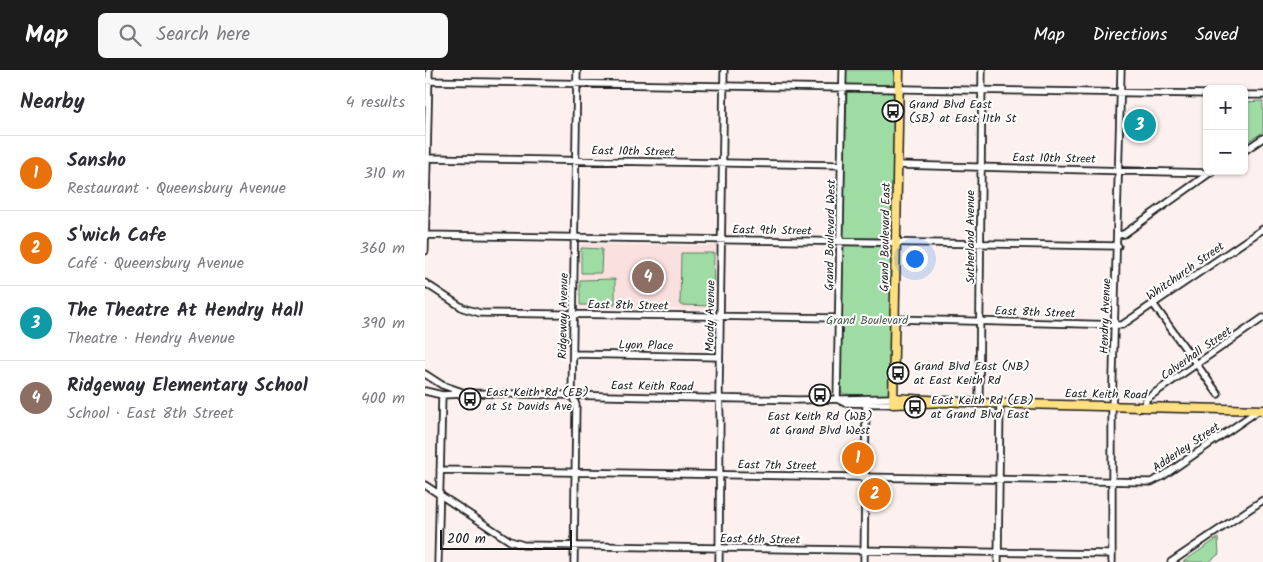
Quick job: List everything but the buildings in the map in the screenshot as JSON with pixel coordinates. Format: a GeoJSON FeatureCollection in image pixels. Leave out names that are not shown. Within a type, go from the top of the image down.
{"type":"FeatureCollection","features":[{"type":"Feature","properties":{"kind":"main road","name":"Grand Boulevard East"},"geometry":{"type":"LineString","coordinates":[[893,401],[899,70]]}},
{"type":"Feature","properties":{"kind":"main road","name":"East Keith Road"},"geometry":{"type":"LineString","coordinates":[[893,401],[930,399],[948,402],[979,403],[1262,409]]}},
{"type":"Feature","properties":{"kind":"street"},"geometry":{"type":"LineString","coordinates":[[425,251],[427,81],[429,70]]}},
{"type":"Feature","properties":{"kind":"street","name":"Ridgeway Avenue"},"geometry":{"type":"LineString","coordinates":[[574,562],[576,405],[573,395],[573,314],[577,70]]}},
{"type":"Feature","properties":{"kind":"street","name":"Moody Avenue"},"geometry":{"type":"LineString","coordinates":[[719,562],[719,357],[724,70]]}},
{"type":"Feature","properties":{"kind":"street","name":"Grand Boulevard West"},"geometry":{"type":"LineString","coordinates":[[837,399],[843,70]]}},
{"type":"Feature","properties":{"kind":"street","name":"Sutherland Avenue"},"geometry":{"type":"LineString","coordinates":[[979,403],[983,70]]}},
{"type":"Feature","properties":{"kind":"street","name":"Hendry Avenue"},"geometry":{"type":"LineString","coordinates":[[1112,562],[1113,405],[1121,70]]}},
{"type":"Feature","properties":{"kind":"street"},"geometry":{"type":"LineString","coordinates":[[427,81],[1203,94]]}},
{"type":"Feature","properties":{"kind":"street"},"geometry":{"type":"LineString","coordinates":[[1248,95],[1263,95]]}},
{"type":"Feature","properties":{"kind":"street"},"geometry":{"type":"LineString","coordinates":[[1248,147],[1263,138]]}},
{"type":"Feature","properties":{"kind":"street","name":"East 10th Street"},"geometry":{"type":"LineString","coordinates":[[426,158],[841,165]]}},
{"type":"Feature","properties":{"kind":"street","name":"East 10th Street"},"geometry":{"type":"LineString","coordinates":[[897,165],[1203,172]]}},
{"type":"Feature","properties":{"kind":"street"},"geometry":{"type":"LineString","coordinates":[[1118,235],[1124,234],[1208,175]]}},
{"type":"Feature","properties":{"kind":"street","name":"Whitchurch Street"},"geometry":{"type":"LineString","coordinates":[[1116,325],[1125,324],[1263,229]]}},
{"type":"Feature","properties":{"kind":"street","name":"East 9th Street"},"geometry":{"type":"LineString","coordinates":[[425,235],[1118,246]]}},
{"type":"Feature","properties":{"kind":"street","name":"East 8th Street"},"geometry":{"type":"LineString","coordinates":[[425,283],[463,308],[474,312],[838,318]]}},
{"type":"Feature","properties":{"kind":"street"},"geometry":{"type":"LineString","coordinates":[[1154,305],[1218,394]]}},
{"type":"Feature","properties":{"kind":"street","name":"Calverhall Street"},"geometry":{"type":"LineString","coordinates":[[1145,407],[1146,399],[1263,318]]}},
{"type":"Feature","properties":{"kind":"street","name":"East 8th Street"},"geometry":{"type":"LineString","coordinates":[[894,319],[1116,325]]}},
{"type":"Feature","properties":{"kind":"street","name":"Lyon Place"},"geometry":{"type":"LineString","coordinates":[[573,354],[719,357]]}},
{"type":"Feature","properties":{"kind":"street","name":"East Keith Road"},"geometry":{"type":"LineString","coordinates":[[425,374],[442,385],[465,393],[719,398],[837,399],[879,397],[893,401]]}},
{"type":"Feature","properties":{"kind":"street","name":"East Keith Road"},"geometry":{"type":"LineString","coordinates":[[425,391],[460,395],[465,393]]}},
{"type":"Feature","properties":{"kind":"street"},"geometry":{"type":"LineString","coordinates":[[438,562],[442,394]]}},
{"type":"Feature","properties":{"kind":"street"},"geometry":{"type":"LineString","coordinates":[[865,562],[866,404],[870,400],[879,397]]}},
{"type":"Feature","properties":{"kind":"street"},"geometry":{"type":"LineString","coordinates":[[856,398],[866,404]]}},
{"type":"Feature","properties":{"kind":"street","name":"East Keith Road"},"geometry":{"type":"LineString","coordinates":[[837,399],[845,403],[866,404],[893,401]]}},
{"type":"Feature","properties":{"kind":"street"},"geometry":{"type":"LineString","coordinates":[[998,562],[1000,403]]}},
{"type":"Feature","properties":{"kind":"street","name":"Adderley Street"},"geometry":{"type":"LineString","coordinates":[[1113,481],[1156,480],[1262,409]]}},
{"type":"Feature","properties":{"kind":"street","name":"East 7th Street"},"geometry":{"type":"LineString","coordinates":[[441,470],[1113,481]]}},
{"type":"Feature","properties":{"kind":"street","name":"East 6th Street"},"geometry":{"type":"LineString","coordinates":[[425,485],[515,543],[574,546],[1112,554]]}},
{"type":"Feature","properties":{"kind":"street"},"geometry":{"type":"LineString","coordinates":[[1171,562],[1263,500]]}},
{"type":"Feature","properties":{"kind":"shaded area"},"geometry":{"type":"Polygon","coordinates":[[[581,244],[717,246],[716,310],[580,307],[581,244]]]}},
{"type":"Feature","properties":{"kind":"green space"},"geometry":{"type":"Polygon","coordinates":[[[845,70],[896,70],[896,83],[891,86],[848,85],[845,80],[845,70]]]}},
{"type":"Feature","properties":{"kind":"green space"},"geometry":{"type":"Polygon","coordinates":[[[847,91],[893,93],[895,121],[892,238],[846,238],[843,236],[847,91]]]}},
{"type":"Feature","properties":{"kind":"green space"},"geometry":{"type":"Polygon","coordinates":[[[1263,101],[1263,132],[1248,141],[1248,130],[1248,102],[1263,101]]]}},
{"type":"Feature","properties":{"kind":"green space","name":"Grand Boulevard"},"geometry":{"type":"Polygon","coordinates":[[[847,245],[891,247],[891,393],[889,396],[844,394],[841,392],[842,249],[847,245]]]}},
{"type":"Feature","properties":{"kind":"green space"},"geometry":{"type":"Polygon","coordinates":[[[581,248],[602,249],[601,273],[581,273],[581,248]]]}},
{"type":"Feature","properties":{"kind":"green space"},"geometry":{"type":"Polygon","coordinates":[[[681,253],[714,253],[713,306],[680,305],[681,253]]]}},
{"type":"Feature","properties":{"kind":"green space"},"geometry":{"type":"Polygon","coordinates":[[[615,279],[615,305],[580,305],[580,280],[615,279]]]}},
{"type":"Feature","properties":{"kind":"green space"},"geometry":{"type":"Polygon","coordinates":[[[1218,538],[1219,554],[1209,562],[1183,562],[1218,538]]]}},
{"type":"Feature","properties":{"kind":"place","name":"Grand Blvd East (SB) at East 11th St"},"geometry":{"type":"Point","coordinates":[893,111]}},
{"type":"Feature","properties":{"kind":"place","name":"The Theatre At Hendry Hall"},"geometry":{"type":"Point","coordinates":[1140,125]}},
{"type":"Feature","properties":{"kind":"place","name":"Ridgeway Elementary School"},"geometry":{"type":"Point","coordinates":[648,277]}},
{"type":"Feature","properties":{"kind":"place","name":"Grand Blvd East (NB) at East Keith Rd"},"geometry":{"type":"Point","coordinates":[898,373]}},
{"type":"Feature","properties":{"kind":"place","name":"East Keith Rd (WB) at Grand Blvd West"},"geometry":{"type":"Point","coordinates":[820,395]}},
{"type":"Feature","properties":{"kind":"place","name":"East Keith Rd (EB) at St Davids Ave"},"geometry":{"type":"Point","coordinates":[470,399]}},
{"type":"Feature","properties":{"kind":"place","name":"East Keith Rd (EB) at Grand Blvd East"},"geometry":{"type":"Point","coordinates":[915,407]}},
{"type":"Feature","properties":{"kind":"place","name":"Sansho"},"geometry":{"type":"Point","coordinates":[858,458]}},
{"type":"Feature","properties":{"kind":"place","name":"S'wich Cafe"},"geometry":{"type":"Point","coordinates":[875,494]}}]}
